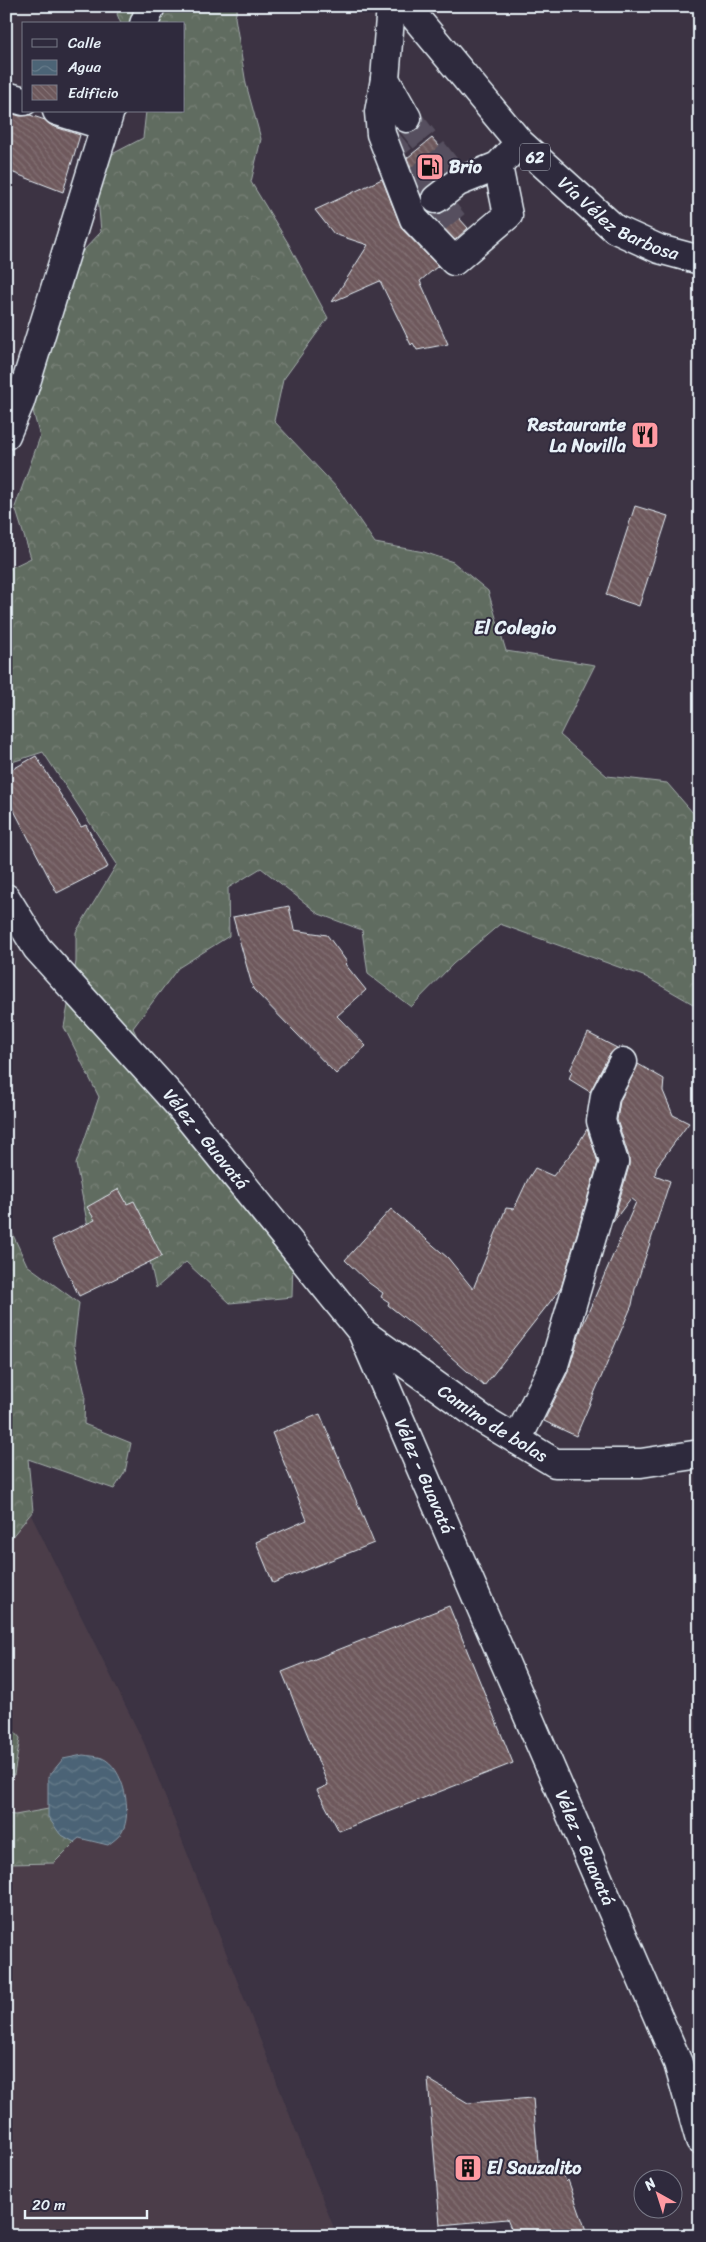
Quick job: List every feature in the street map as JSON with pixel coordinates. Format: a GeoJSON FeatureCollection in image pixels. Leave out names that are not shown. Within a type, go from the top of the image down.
{"type":"FeatureCollection","features":[{"type":"Feature","properties":{"kind":"street"},"geometry":{"type":"LineString","coordinates":[[145,22],[151,6]]}},
{"type":"Feature","properties":{"kind":"street"},"geometry":{"type":"LineString","coordinates":[[391,6],[385,79],[378,112],[382,134],[414,219],[454,261],[508,215],[498,166]]}},
{"type":"Feature","properties":{"kind":"street","name":"Vía Vélez Barbosa"},"geometry":{"type":"LineString","coordinates":[[406,6],[520,142],[615,229],[659,250],[700,260]]}},
{"type":"Feature","properties":{"kind":"street"},"geometry":{"type":"LineString","coordinates":[[385,79],[407,118]]}},
{"type":"Feature","properties":{"kind":"street"},"geometry":{"type":"LineString","coordinates":[[6,96],[22,100]]}},
{"type":"Feature","properties":{"kind":"street"},"geometry":{"type":"LineString","coordinates":[[6,434],[20,402],[107,119],[63,112]]}},
{"type":"Feature","properties":{"kind":"street"},"geometry":{"type":"LineString","coordinates":[[436,199],[458,182],[498,166],[520,142]]}},
{"type":"Feature","properties":{"kind":"street","name":"Vélez - Guavatá"},"geometry":{"type":"LineString","coordinates":[[6,898],[37,948],[176,1102],[362,1332],[678,2063],[700,2140]]}},
{"type":"Feature","properties":{"kind":"street"},"geometry":{"type":"LineString","coordinates":[[517,1440],[554,1365],[614,1162],[601,1121],[605,1096],[623,1062]]}},
{"type":"Feature","properties":{"kind":"street","name":"Camino de bolas"},"geometry":{"type":"LineString","coordinates":[[362,1332],[484,1420],[555,1463],[641,1463],[700,1454]]}},
{"type":"Feature","properties":{"kind":"shaded area"},"geometry":{"type":"Polygon","coordinates":[[[6,1465],[144,1743],[337,2236],[6,2236],[6,1465]]]}},
{"type":"Feature","properties":{"kind":"green space"},"geometry":{"type":"Polygon","coordinates":[[[121,6],[238,6],[235,17],[246,84],[261,139],[251,182],[288,243],[328,318],[283,380],[274,421],[338,489],[375,543],[424,552],[453,562],[488,591],[506,651],[595,665],[560,735],[607,776],[667,783],[700,821],[700,1008],[646,977],[500,924],[453,964],[411,1007],[368,974],[362,930],[319,914],[261,868],[228,888],[229,936],[178,968],[133,1028],[166,1098],[293,1259],[292,1297],[230,1303],[186,1262],[156,1288],[148,1253],[88,1227],[76,1164],[99,1097],[64,1027],[76,962],[76,932],[117,864],[43,752],[6,764],[6,570],[31,558],[15,507],[40,437],[26,385],[32,314],[65,270],[101,232],[95,163],[143,138],[146,112],[185,112],[185,22],[120,22],[117,14],[121,6]]]}},
{"type":"Feature","properties":{"kind":"green space"},"geometry":{"type":"Polygon","coordinates":[[[6,1220],[27,1265],[79,1303],[74,1345],[85,1394],[84,1424],[131,1443],[125,1472],[114,1489],[28,1459],[33,1511],[6,1544],[6,1220]]]}},
{"type":"Feature","properties":{"kind":"green space"},"geometry":{"type":"Polygon","coordinates":[[[6,1721],[20,1738],[14,1775],[6,1775],[6,1721]]]}},
{"type":"Feature","properties":{"kind":"green space"},"geometry":{"type":"Polygon","coordinates":[[[54,1808],[75,1842],[54,1863],[11,1864],[6,1868],[6,1814],[15,1815],[54,1808]]]}},
{"type":"Feature","properties":{"kind":"water"},"geometry":{"type":"Polygon","coordinates":[[[83,1755],[100,1757],[110,1763],[121,1780],[127,1814],[125,1824],[121,1834],[108,1845],[79,1838],[74,1842],[60,1834],[48,1817],[48,1777],[63,1759],[83,1755]]]}},
{"type":"Feature","properties":{"kind":"building"},"geometry":{"type":"Polygon","coordinates":[[[6,112],[20,116],[30,115],[45,120],[52,126],[80,135],[63,192],[6,170],[6,112]]]}},
{"type":"Feature","properties":{"kind":"building","name":"Brio"},"geometry":{"type":"Polygon","coordinates":[[[432,138],[457,166],[426,187],[421,195],[407,158],[432,138]]]}},
{"type":"Feature","properties":{"kind":"building"},"geometry":{"type":"Polygon","coordinates":[[[382,179],[402,229],[438,266],[420,281],[448,344],[417,350],[413,343],[411,345],[380,281],[332,302],[368,245],[334,234],[315,210],[382,179]]]}},
{"type":"Feature","properties":{"kind":"building"},"geometry":{"type":"Polygon","coordinates":[[[450,208],[468,228],[455,240],[430,214],[439,214],[450,208]]]}},
{"type":"Feature","properties":{"kind":"building"},"geometry":{"type":"Polygon","coordinates":[[[635,506],[668,516],[639,606],[606,595],[635,506]]]}},
{"type":"Feature","properties":{"kind":"building"},"geometry":{"type":"Polygon","coordinates":[[[36,756],[81,827],[86,825],[108,867],[57,893],[6,795],[6,773],[36,756]]]}},
{"type":"Feature","properties":{"kind":"building"},"geometry":{"type":"Polygon","coordinates":[[[289,906],[294,930],[327,935],[347,962],[345,964],[366,990],[337,1016],[366,1046],[336,1074],[253,989],[233,917],[289,906]]]}},
{"type":"Feature","properties":{"kind":"building"},"geometry":{"type":"Polygon","coordinates":[[[588,1033],[617,1048],[609,1055],[590,1092],[569,1079],[572,1071],[570,1070],[588,1033]]]}},
{"type":"Feature","properties":{"kind":"building"},"geometry":{"type":"Polygon","coordinates":[[[638,1064],[664,1079],[663,1091],[673,1115],[689,1123],[657,1166],[655,1175],[670,1181],[635,1289],[632,1305],[576,1436],[544,1421],[568,1372],[581,1329],[636,1202],[631,1198],[613,1222],[629,1166],[629,1157],[617,1120],[620,1101],[638,1064]]]}},
{"type":"Feature","properties":{"kind":"building"},"geometry":{"type":"Polygon","coordinates":[[[587,1129],[598,1162],[561,1288],[484,1386],[425,1334],[388,1305],[389,1302],[381,1297],[383,1293],[369,1283],[345,1260],[391,1209],[448,1258],[473,1289],[506,1208],[514,1209],[535,1168],[553,1176],[577,1146],[587,1129]]]}},
{"type":"Feature","properties":{"kind":"building"},"geometry":{"type":"Polygon","coordinates":[[[119,1189],[127,1204],[134,1201],[162,1256],[79,1296],[52,1240],[95,1220],[87,1207],[119,1189]]]}},
{"type":"Feature","properties":{"kind":"building"},"geometry":{"type":"Polygon","coordinates":[[[320,1414],[374,1543],[273,1583],[256,1542],[307,1520],[272,1433],[320,1414]]]}},
{"type":"Feature","properties":{"kind":"building"},"geometry":{"type":"Polygon","coordinates":[[[449,1606],[513,1763],[339,1831],[317,1790],[328,1785],[282,1672],[449,1606]]]}},
{"type":"Feature","properties":{"kind":"building","name":"El Sauzalito"},"geometry":{"type":"Polygon","coordinates":[[[428,2079],[468,2103],[533,2098],[539,2174],[562,2171],[566,2182],[568,2180],[588,2236],[514,2236],[507,2219],[440,2225],[428,2079]]]}},
{"type":"Feature","properties":{"kind":"tunnel"},"geometry":{"type":"LineString","coordinates":[[407,118],[458,182]]}},
{"type":"Feature","properties":{"kind":"tunnel"},"geometry":{"type":"LineString","coordinates":[[383,136],[472,245]]}},
{"type":"Feature","properties":{"kind":"place","name":"Brio"},"geometry":{"type":"Point","coordinates":[430,167]}},
{"type":"Feature","properties":{"kind":"place","name":"Restaurante La Novilla"},"geometry":{"type":"Point","coordinates":[645,435]}},
{"type":"Feature","properties":{"kind":"place","name":"El Sauzalito"},"geometry":{"type":"Point","coordinates":[468,2168]}},
{"type":"Feature","properties":{"kind":"district","name":"El Colegio"},"geometry":{"type":"Point","coordinates":[515,627]}}]}
